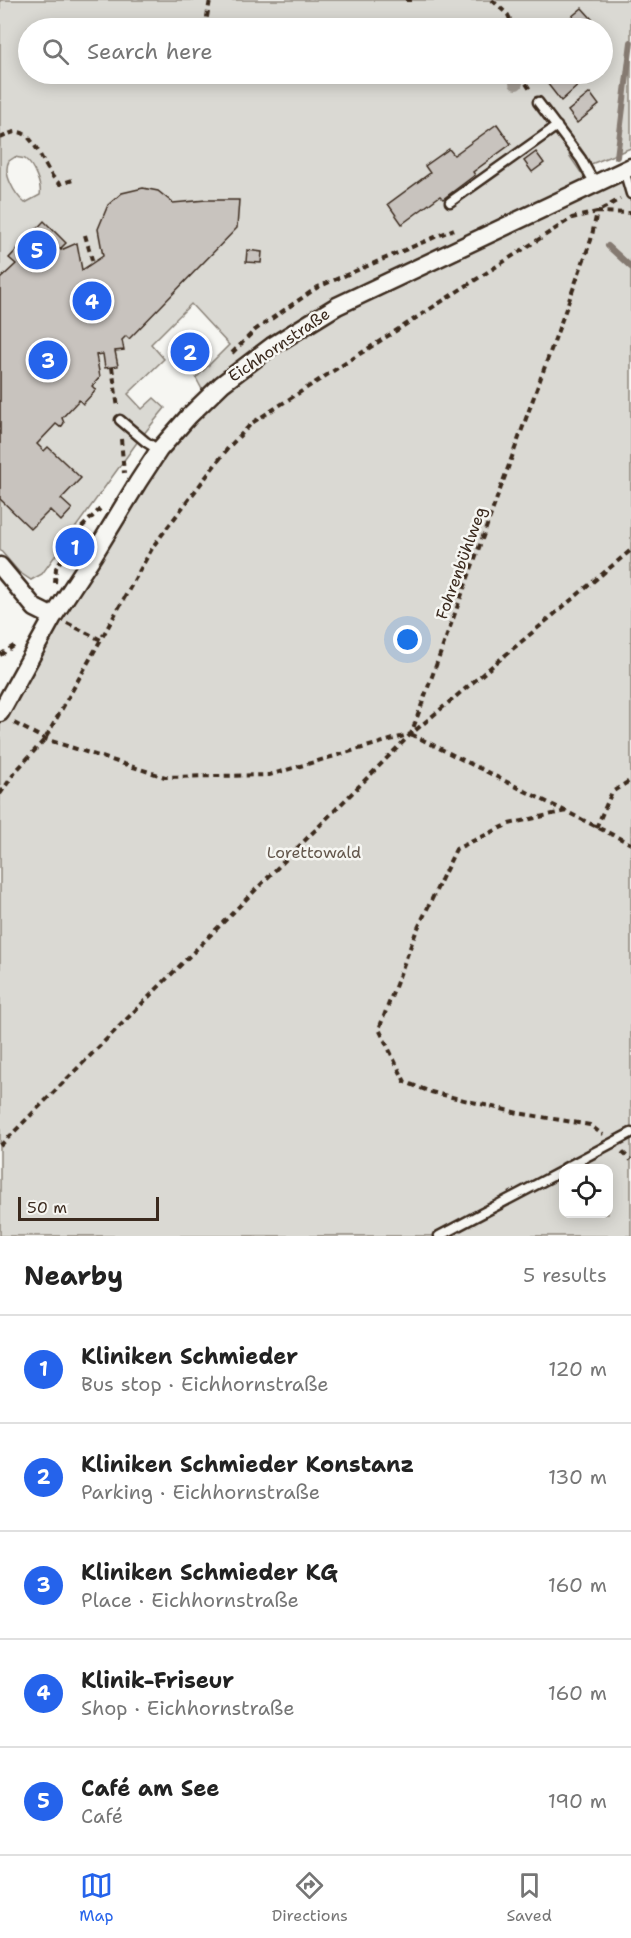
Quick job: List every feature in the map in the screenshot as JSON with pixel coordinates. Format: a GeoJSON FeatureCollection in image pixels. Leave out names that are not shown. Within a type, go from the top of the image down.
{"type":"FeatureCollection","features":[{"type":"Feature","properties":{"kind":"street","name":"Eichhornstraße"},"geometry":{"type":"LineString","coordinates":[[4,717],[53,617],[159,450],[222,384],[272,346],[337,306],[628,169]]}},
{"type":"Feature","properties":{"kind":"street"},"geometry":{"type":"LineString","coordinates":[[0,566],[35,608],[53,617]]}},
{"type":"Feature","properties":{"kind":"lane"},"geometry":{"type":"LineString","coordinates":[[538,102],[581,159],[595,184]]}},
{"type":"Feature","properties":{"kind":"lane"},"geometry":{"type":"LineString","coordinates":[[450,202],[557,126]]}},
{"type":"Feature","properties":{"kind":"lane"},"geometry":{"type":"LineString","coordinates":[[628,169],[631,193]]}},
{"type":"Feature","properties":{"kind":"lane"},"geometry":{"type":"LineString","coordinates":[[120,420],[159,450]]}},
{"type":"Feature","properties":{"kind":"lane"},"geometry":{"type":"LineString","coordinates":[[574,1164],[631,1133]]}},
{"type":"Feature","properties":{"kind":"lane"},"geometry":{"type":"LineString","coordinates":[[440,1236],[559,1172]]}},
{"type":"Feature","properties":{"kind":"path"},"geometry":{"type":"LineString","coordinates":[[207,18],[210,0]]}},
{"type":"Feature","properties":{"kind":"path"},"geometry":{"type":"LineString","coordinates":[[406,0],[412,0]]}},
{"type":"Feature","properties":{"kind":"path"},"geometry":{"type":"LineString","coordinates":[[492,0],[509,18]]}},
{"type":"Feature","properties":{"kind":"path"},"geometry":{"type":"LineString","coordinates":[[526,84],[538,102]]}},
{"type":"Feature","properties":{"kind":"path"},"geometry":{"type":"LineString","coordinates":[[0,138],[18,132],[25,134],[34,144],[42,161],[56,181],[60,184],[73,180]]}},
{"type":"Feature","properties":{"kind":"path"},"geometry":{"type":"LineString","coordinates":[[597,212],[631,193]]}},
{"type":"Feature","properties":{"kind":"path"},"geometry":{"type":"LineString","coordinates":[[0,794],[16,771],[45,739],[154,545],[228,448],[252,423],[572,218],[597,212],[631,213]]}},
{"type":"Feature","properties":{"kind":"path","name":"Fohrenbühlweg"},"geometry":{"type":"LineString","coordinates":[[411,734],[591,240],[597,212]]}},
{"type":"Feature","properties":{"kind":"path"},"geometry":{"type":"LineString","coordinates":[[86,235],[93,263]]}},
{"type":"Feature","properties":{"kind":"path"},"geometry":{"type":"LineString","coordinates":[[112,367],[120,420],[124,476]]}},
{"type":"Feature","properties":{"kind":"path"},"geometry":{"type":"LineString","coordinates":[[0,1146],[411,734],[631,550]]}},
{"type":"Feature","properties":{"kind":"path"},"geometry":{"type":"LineString","coordinates":[[53,617],[101,640]]}},
{"type":"Feature","properties":{"kind":"path"},"geometry":{"type":"LineString","coordinates":[[4,717],[45,739],[165,777],[269,775],[411,734],[631,844]]}},
{"type":"Feature","properties":{"kind":"path"},"geometry":{"type":"LineString","coordinates":[[596,828],[612,792],[631,780]]}},
{"type":"Feature","properties":{"kind":"path"},"geometry":{"type":"LineString","coordinates":[[566,811],[509,824],[456,849],[416,933],[379,1029],[405,1082],[431,1092],[518,1113],[590,1125],[613,1143]]}},
{"type":"Feature","properties":{"kind":"green space","name":"Lorettowald"},"geometry":{"type":"Polygon","coordinates":[[[0,0],[631,0],[631,148],[591,164],[580,147],[569,155],[590,186],[624,170],[631,194],[631,1236],[0,1236],[0,713],[138,482],[207,399],[196,378],[229,345],[191,304],[151,344],[164,359],[128,394],[142,409],[154,398],[165,408],[138,441],[42,574],[31,580],[19,572],[0,550],[0,0]],[[15,157],[9,161],[7,172],[14,189],[25,203],[40,195],[40,186],[37,176],[24,159],[15,157]]]}},
{"type":"Feature","properties":{"kind":"building"},"geometry":{"type":"Polygon","coordinates":[[[582,8],[591,18],[570,18],[582,8]]]}},
{"type":"Feature","properties":{"kind":"building"},"geometry":{"type":"Polygon","coordinates":[[[548,84],[580,84],[561,101],[548,84]]]}},
{"type":"Feature","properties":{"kind":"building"},"geometry":{"type":"Polygon","coordinates":[[[590,93],[599,105],[577,123],[568,111],[590,93]]]}},
{"type":"Feature","properties":{"kind":"building"},"geometry":{"type":"Polygon","coordinates":[[[497,124],[511,144],[473,172],[475,175],[443,199],[440,196],[402,224],[388,204],[430,173],[425,166],[449,149],[454,155],[497,124]]]}},
{"type":"Feature","properties":{"kind":"building"},"geometry":{"type":"Polygon","coordinates":[[[536,152],[544,163],[532,172],[524,161],[536,152]]]}},
{"type":"Feature","properties":{"kind":"building"},"geometry":{"type":"Polygon","coordinates":[[[143,188],[158,191],[173,203],[239,200],[237,228],[129,339],[126,336],[122,340],[124,350],[115,351],[118,366],[105,368],[103,354],[96,355],[100,377],[92,386],[96,390],[83,404],[79,400],[62,418],[64,423],[62,426],[56,424],[37,444],[44,451],[48,447],[81,478],[61,499],[72,509],[61,521],[50,510],[31,529],[0,499],[0,279],[16,264],[9,258],[44,221],[66,243],[61,250],[77,243],[82,270],[103,256],[98,229],[108,205],[122,193],[143,188]]]}},
{"type":"Feature","properties":{"kind":"building"},"geometry":{"type":"Polygon","coordinates":[[[247,250],[262,252],[261,263],[246,262],[247,250]]]}},
{"type":"Feature","properties":{"kind":"waterway"},"geometry":{"type":"LineString","coordinates":[[617,157],[631,42]]}},
{"type":"Feature","properties":{"kind":"waterway"},"geometry":{"type":"LineString","coordinates":[[608,246],[631,267]]}},
{"type":"Feature","properties":{"kind":"place","name":"Café am See"},"geometry":{"type":"Point","coordinates":[37,250]}},
{"type":"Feature","properties":{"kind":"place","name":"Klinik-Friseur"},"geometry":{"type":"Point","coordinates":[92,301]}},
{"type":"Feature","properties":{"kind":"place","name":"Kliniken Schmieder Konstanz"},"geometry":{"type":"Point","coordinates":[190,352]}},
{"type":"Feature","properties":{"kind":"place","name":"Kliniken Schmieder KG"},"geometry":{"type":"Point","coordinates":[48,360]}},
{"type":"Feature","properties":{"kind":"place","name":"Kliniken Schmieder"},"geometry":{"type":"Point","coordinates":[75,547]}}]}
